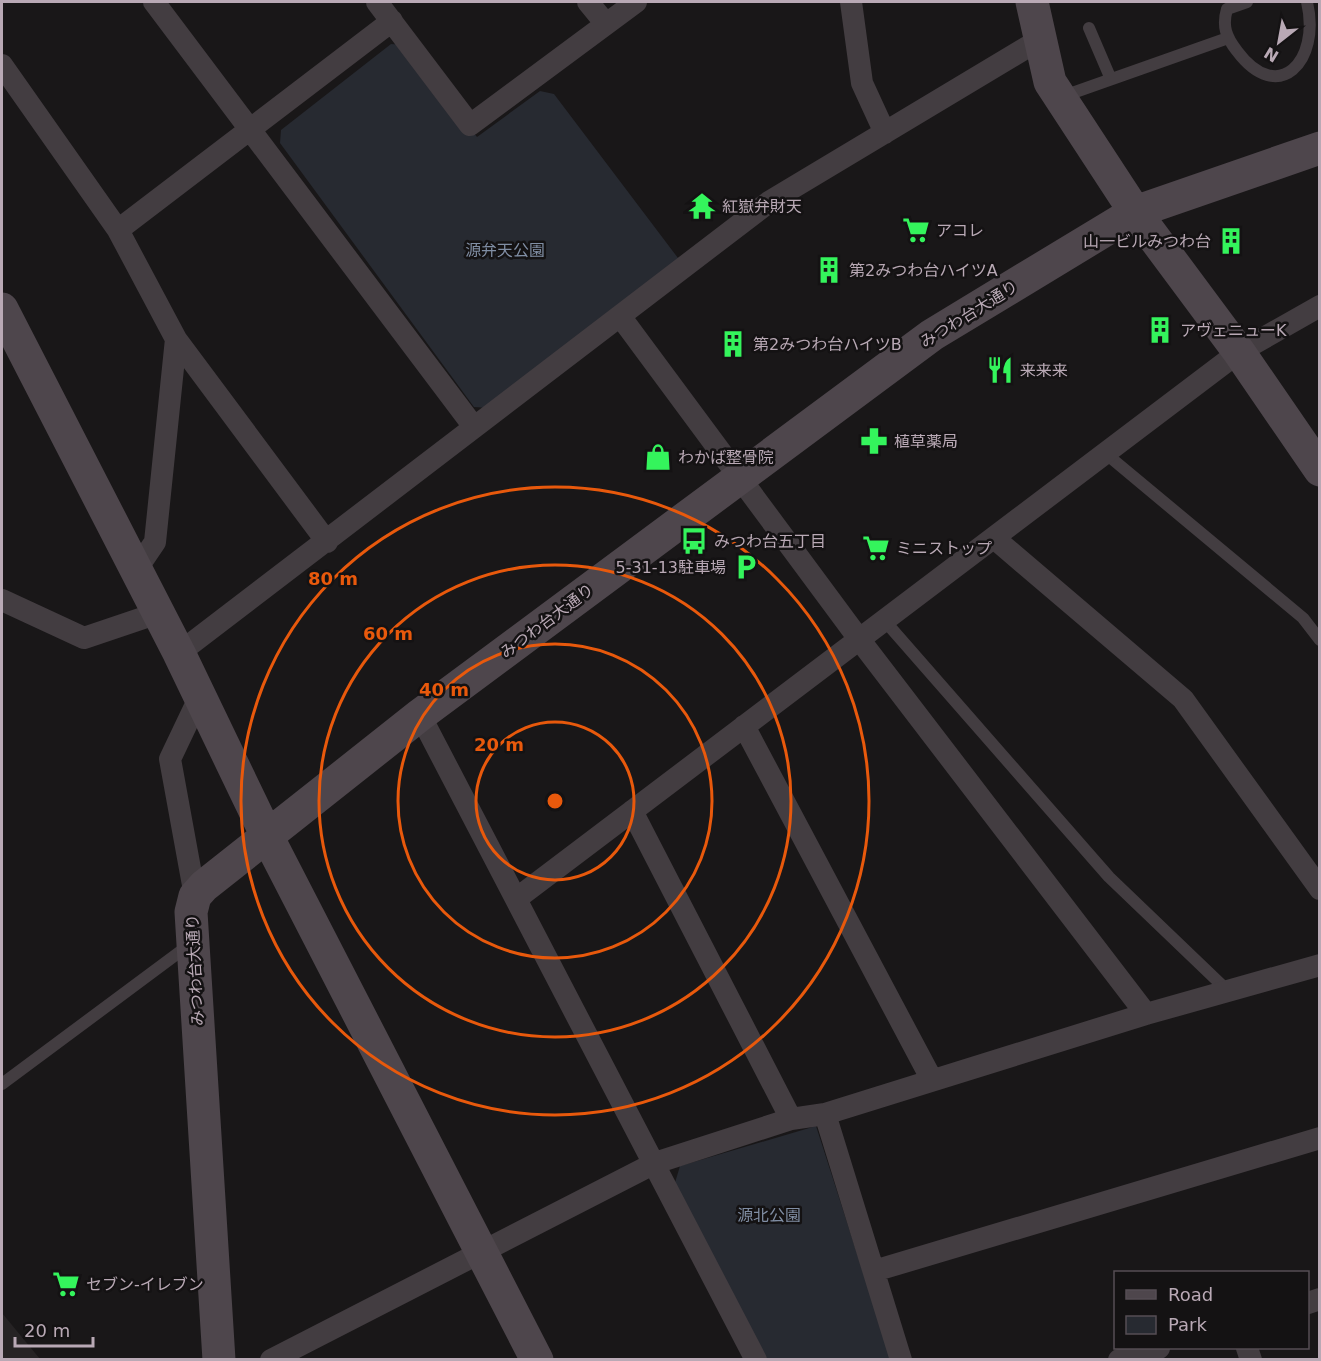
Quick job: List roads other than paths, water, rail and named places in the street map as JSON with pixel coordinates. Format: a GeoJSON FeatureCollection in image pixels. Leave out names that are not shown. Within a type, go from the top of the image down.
{"type":"FeatureCollection","features":[{"type":"Feature","properties":{"kind":"street"},"geometry":{"type":"LineString","coordinates":[[154,2],[474,427]]}},
{"type":"Feature","properties":{"kind":"street"},"geometry":{"type":"LineString","coordinates":[[377,2],[470,126],[636,2]]}},
{"type":"Feature","properties":{"kind":"street"},"geometry":{"type":"LineString","coordinates":[[588,2],[606,24]]}},
{"type":"Feature","properties":{"kind":"street"},"geometry":{"type":"LineString","coordinates":[[851,2],[862,83],[885,133]]}},
{"type":"Feature","properties":{"kind":"street"},"geometry":{"type":"LineString","coordinates":[[1032,2],[1038,40],[1050,82],[1135,212],[1239,352],[1320,470]]}},
{"type":"Feature","properties":{"kind":"street"},"geometry":{"type":"LineString","coordinates":[[118,230],[392,21]]}},
{"type":"Feature","properties":{"kind":"street"},"geometry":{"type":"LineString","coordinates":[[179,653],[769,202],[1038,40]]}},
{"type":"Feature","properties":{"kind":"street"},"geometry":{"type":"LineString","coordinates":[[2,65],[118,230],[176,339],[327,542]]}},
{"type":"Feature","properties":{"kind":"street","name":"みつわ台大通り"},"geometry":{"type":"LineString","coordinates":[[219,1359],[191,912],[195,896],[204,886],[420,714],[932,335],[1135,212],[1320,148]]}},
{"type":"Feature","properties":{"kind":"street"},"geometry":{"type":"LineString","coordinates":[[516,899],[1239,352],[1320,306]]}},
{"type":"Feature","properties":{"kind":"street"},"geometry":{"type":"LineString","coordinates":[[2,309],[179,653],[267,836],[537,1359]]}},
{"type":"Feature","properties":{"kind":"street"},"geometry":{"type":"LineString","coordinates":[[620,316],[859,639],[1146,1014]]}},
{"type":"Feature","properties":{"kind":"street"},"geometry":{"type":"LineString","coordinates":[[136,570],[155,542],[176,339]]}},
{"type":"Feature","properties":{"kind":"street"},"geometry":{"type":"LineString","coordinates":[[994,538],[1183,699],[1320,889]]}},
{"type":"Feature","properties":{"kind":"street"},"geometry":{"type":"LineString","coordinates":[[2,600],[84,638],[158,613]]}},
{"type":"Feature","properties":{"kind":"street"},"geometry":{"type":"LineString","coordinates":[[195,896],[170,759],[200,696]]}},
{"type":"Feature","properties":{"kind":"street"},"geometry":{"type":"LineString","coordinates":[[420,714],[756,1359]]}},
{"type":"Feature","properties":{"kind":"street"},"geometry":{"type":"LineString","coordinates":[[744,726],[932,1080]]}},
{"type":"Feature","properties":{"kind":"street"},"geometry":{"type":"LineString","coordinates":[[632,811],[791,1119]]}},
{"type":"Feature","properties":{"kind":"street"},"geometry":{"type":"LineString","coordinates":[[271,1359],[655,1163],[791,1119],[825,1114],[1146,1014],[1320,965]]}},
{"type":"Feature","properties":{"kind":"street"},"geometry":{"type":"LineString","coordinates":[[825,1114],[902,1359]]}},
{"type":"Feature","properties":{"kind":"street"},"geometry":{"type":"LineString","coordinates":[[874,1271],[1320,1138]]}},
{"type":"Feature","properties":{"kind":"street"},"geometry":{"type":"LineString","coordinates":[[1119,1359],[1150,1353]]}},
{"type":"Feature","properties":{"kind":"lane"},"geometry":{"type":"LineString","coordinates":[[1247,2],[1227,9],[1223,23],[1228,38],[1247,65],[1262,75],[1280,77],[1302,69],[1316,56],[1319,34],[1315,15],[1307,2]]}},
{"type":"Feature","properties":{"kind":"lane"},"geometry":{"type":"LineString","coordinates":[[1089,28],[1110,77]]}},
{"type":"Feature","properties":{"kind":"lane"},"geometry":{"type":"LineString","coordinates":[[1060,97],[1110,77],[1228,38]]}},
{"type":"Feature","properties":{"kind":"lane"},"geometry":{"type":"LineString","coordinates":[[1105,453],[1303,618],[1320,640]]}},
{"type":"Feature","properties":{"kind":"lane"},"geometry":{"type":"LineString","coordinates":[[884,620],[1109,877],[1229,992]]}},
{"type":"Feature","properties":{"kind":"lane"},"geometry":{"type":"LineString","coordinates":[[2,1084],[192,943]]}},
{"type":"Feature","properties":{"kind":"place","name":"紅嶽弁財天"},"geometry":{"type":"Point","coordinates":[702,206]}},
{"type":"Feature","properties":{"kind":"place","name":"アコレ"},"geometry":{"type":"Point","coordinates":[916,230]}},
{"type":"Feature","properties":{"kind":"place","name":"山一ビルみつわ台"},"geometry":{"type":"Point","coordinates":[1231,241]}},
{"type":"Feature","properties":{"kind":"place","name":"第2みつわ台ハイツA"},"geometry":{"type":"Point","coordinates":[829,270]}},
{"type":"Feature","properties":{"kind":"place","name":"アヴェニューK"},"geometry":{"type":"Point","coordinates":[1160,330]}},
{"type":"Feature","properties":{"kind":"place","name":"第2みつわ台ハイツB"},"geometry":{"type":"Point","coordinates":[733,344]}},
{"type":"Feature","properties":{"kind":"place","name":"来来来"},"geometry":{"type":"Point","coordinates":[1000,370]}},
{"type":"Feature","properties":{"kind":"place","name":"植草薬局"},"geometry":{"type":"Point","coordinates":[874,441]}},
{"type":"Feature","properties":{"kind":"place","name":"わかば整骨院"},"geometry":{"type":"Point","coordinates":[658,457]}},
{"type":"Feature","properties":{"kind":"place","name":"みつわ台五丁目"},"geometry":{"type":"Point","coordinates":[694,541]}},
{"type":"Feature","properties":{"kind":"place","name":"ミニストップ"},"geometry":{"type":"Point","coordinates":[876,548]}},
{"type":"Feature","properties":{"kind":"place","name":"5-31-13駐車場"},"geometry":{"type":"Point","coordinates":[746,567]}},
{"type":"Feature","properties":{"kind":"place","name":"セブン-イレブン"},"geometry":{"type":"Point","coordinates":[66,1284]}},
{"type":"Feature","properties":{"kind":"park label","name":"源弁天公園"},"geometry":{"type":"Point","coordinates":[505,250]}},
{"type":"Feature","properties":{"kind":"park label","name":"源北公園"},"geometry":{"type":"Point","coordinates":[769,1215]}}]}
